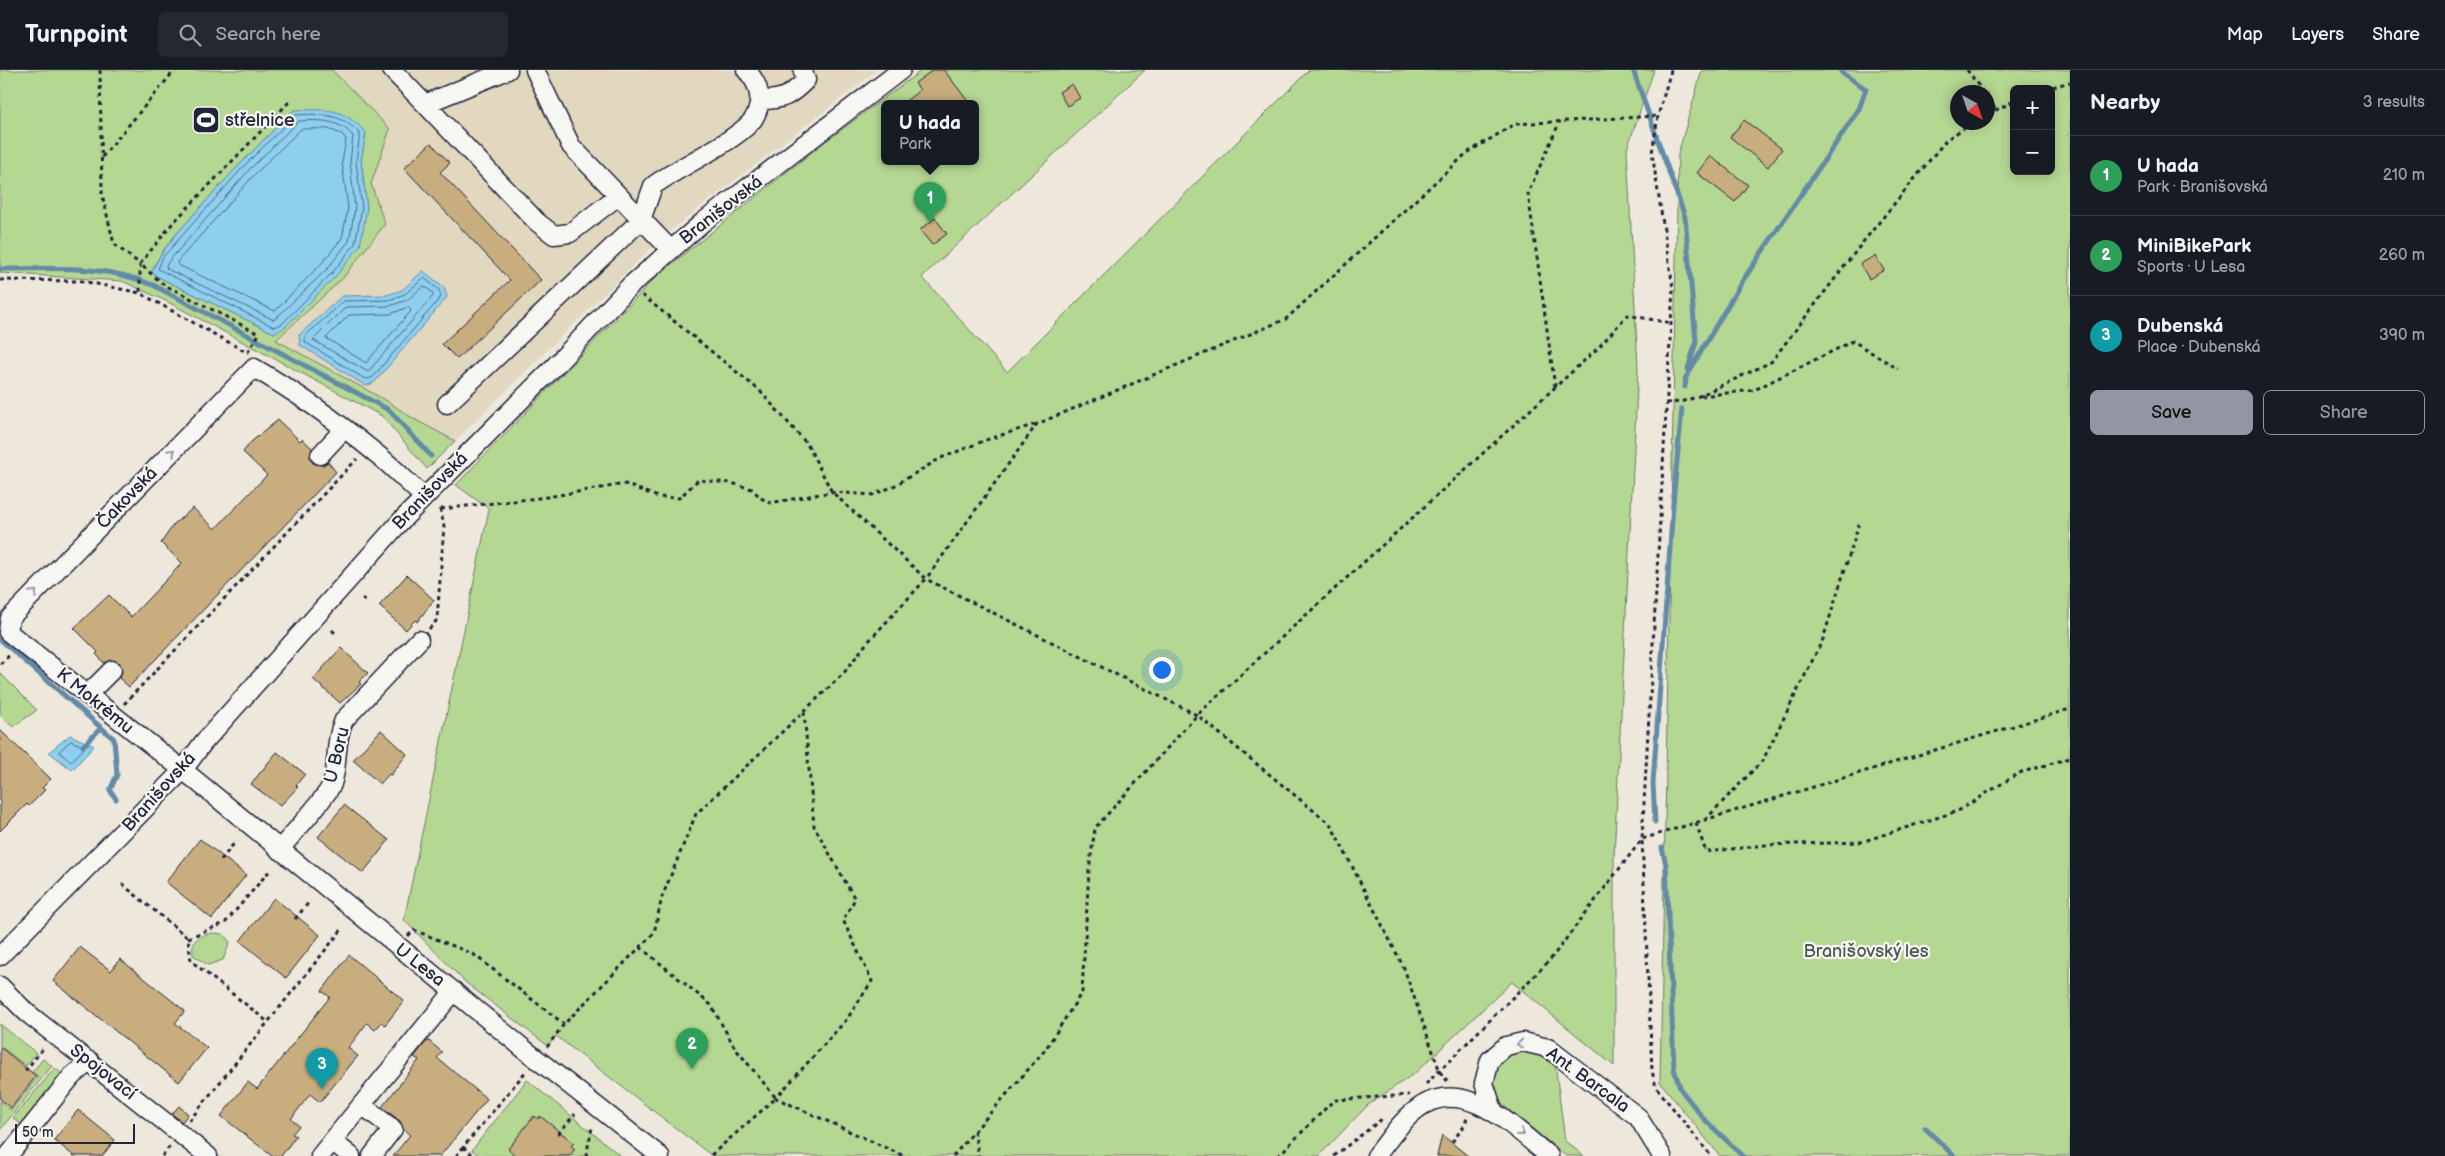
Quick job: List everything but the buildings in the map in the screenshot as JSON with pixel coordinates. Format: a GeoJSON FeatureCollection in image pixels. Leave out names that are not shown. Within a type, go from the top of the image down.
{"type":"FeatureCollection","features":[{"type":"Feature","properties":{"kind":"street"},"geometry":{"type":"LineString","coordinates":[[392,70],[537,222],[554,235],[570,233],[618,196]]}},
{"type":"Feature","properties":{"kind":"street"},"geometry":{"type":"LineString","coordinates":[[425,104],[487,74],[508,70]]}},
{"type":"Feature","properties":{"kind":"street"},"geometry":{"type":"LineString","coordinates":[[535,70],[571,146],[670,249]]}},
{"type":"Feature","properties":{"kind":"street"},"geometry":{"type":"LineString","coordinates":[[447,404],[641,220],[652,186],[741,132],[754,118],[761,100],[754,78],[746,70]]}},
{"type":"Feature","properties":{"kind":"street","name":"Branišovská"},"geometry":{"type":"LineString","coordinates":[[0,956],[182,770],[203,743],[424,496],[554,367],[630,286],[670,249],[902,70]]}},
{"type":"Feature","properties":{"kind":"street"},"geometry":{"type":"LineString","coordinates":[[761,100],[780,100],[794,92],[806,80],[803,72]]}},
{"type":"Feature","properties":{"kind":"street"},"geometry":{"type":"LineString","coordinates":[[251,360],[344,428],[424,496]]}},
{"type":"Feature","properties":{"kind":"street","name":"Čakovská"},"geometry":{"type":"LineString","coordinates":[[8,632],[10,618],[251,360]]}},
{"type":"Feature","properties":{"kind":"street"},"geometry":{"type":"LineString","coordinates":[[320,455],[344,428]]}},
{"type":"Feature","properties":{"kind":"street","name":"K Mokrému"},"geometry":{"type":"LineString","coordinates":[[8,632],[182,770]]}},
{"type":"Feature","properties":{"kind":"street","name":"U Boru"},"geometry":{"type":"LineString","coordinates":[[279,850],[331,786],[336,768],[338,735],[344,720],[419,640]]}},
{"type":"Feature","properties":{"kind":"street"},"geometry":{"type":"LineString","coordinates":[[87,695],[112,670]]}},
{"type":"Feature","properties":{"kind":"street","name":"U Lesa"},"geometry":{"type":"LineString","coordinates":[[182,770],[396,946],[660,1156]]}},
{"type":"Feature","properties":{"kind":"street","name":"Spojovací"},"geometry":{"type":"LineString","coordinates":[[0,986],[26,1012],[208,1156]]}},
{"type":"Feature","properties":{"kind":"street"},"geometry":{"type":"LineString","coordinates":[[320,1156],[454,991]]}},
{"type":"Feature","properties":{"kind":"street","name":"Ant. Barcala"},"geometry":{"type":"LineString","coordinates":[[1493,1110],[1484,1083],[1490,1060],[1506,1046],[1523,1042],[1548,1048],[1638,1117],[1662,1156]]}},
{"type":"Feature","properties":{"kind":"street"},"geometry":{"type":"LineString","coordinates":[[8,1156],[72,1076],[90,1061]]}},
{"type":"Feature","properties":{"kind":"street"},"geometry":{"type":"LineString","coordinates":[[1376,1156],[1404,1121],[1418,1108],[1440,1098],[1464,1099],[1493,1110],[1549,1156]]}},
{"type":"Feature","properties":{"kind":"street"},"geometry":{"type":"LineString","coordinates":[[362,1104],[393,1129],[372,1156]]}},
{"type":"Feature","properties":{"kind":"street"},"geometry":{"type":"LineString","coordinates":[[332,1140],[351,1156]]}},
{"type":"Feature","properties":{"kind":"path"},"geometry":{"type":"LineString","coordinates":[[0,280],[82,281],[140,293],[251,360],[259,334],[163,284],[114,244],[102,194],[100,70]]}},
{"type":"Feature","properties":{"kind":"path"},"geometry":{"type":"LineString","coordinates":[[101,157],[175,70]]}},
{"type":"Feature","properties":{"kind":"path"},"geometry":{"type":"LineString","coordinates":[[1671,70],[1658,116],[1652,153],[1673,288],[1642,839],[1652,1071],[1656,1087],[1711,1156]]}},
{"type":"Feature","properties":{"kind":"path"},"geometry":{"type":"LineString","coordinates":[[1967,70],[1978,85]]}},
{"type":"Feature","properties":{"kind":"path"},"geometry":{"type":"LineString","coordinates":[[2055,86],[2070,82]]}},
{"type":"Feature","properties":{"kind":"path"},"geometry":{"type":"LineString","coordinates":[[140,293],[140,264],[172,224],[289,102]]}},
{"type":"Feature","properties":{"kind":"path"},"geometry":{"type":"LineString","coordinates":[[1995,109],[2010,103]]}},
{"type":"Feature","properties":{"kind":"path"},"geometry":{"type":"LineString","coordinates":[[419,640],[437,620],[444,526],[440,509],[546,497],[625,484],[658,498],[679,498],[698,480],[731,483],[752,489],[760,498],[770,503],[832,492],[872,496],[892,487],[941,458],[986,440],[1037,424],[1286,319],[1467,153],[1515,124],[1658,116]]}},
{"type":"Feature","properties":{"kind":"path"},"geometry":{"type":"LineString","coordinates":[[1555,386],[1528,193],[1560,121]]}},
{"type":"Feature","properties":{"kind":"path"},"geometry":{"type":"LineString","coordinates":[[1666,403],[1680,402],[1696,397],[1771,362],[1863,242],[1947,139],[1961,130]]}},
{"type":"Feature","properties":{"kind":"path"},"geometry":{"type":"LineString","coordinates":[[630,286],[760,391],[807,444],[832,492],[926,579],[1197,715],[1331,825],[1404,968],[1440,1072]]}},
{"type":"Feature","properties":{"kind":"path"},"geometry":{"type":"LineString","coordinates":[[954,1156],[1045,1050],[1082,992],[1089,870],[1095,828],[1197,715],[1599,347],[1627,315],[1671,323]]}},
{"type":"Feature","properties":{"kind":"path"},"geometry":{"type":"LineString","coordinates":[[1696,397],[1754,390],[1854,341],[1898,369]]}},
{"type":"Feature","properties":{"kind":"path"},"geometry":{"type":"LineString","coordinates":[[544,1050],[564,1024],[654,933],[662,897],[696,814],[843,674],[866,644],[926,579],[1037,424]]}},
{"type":"Feature","properties":{"kind":"path"},"geometry":{"type":"LineString","coordinates":[[113,716],[368,447]]}},
{"type":"Feature","properties":{"kind":"path"},"geometry":{"type":"LineString","coordinates":[[1704,820],[1763,760],[1823,639],[1859,524]]}},
{"type":"Feature","properties":{"kind":"path"},"geometry":{"type":"LineString","coordinates":[[362,598],[367,603]]}},
{"type":"Feature","properties":{"kind":"path"},"geometry":{"type":"LineString","coordinates":[[332,630],[337,634]]}},
{"type":"Feature","properties":{"kind":"path"},"geometry":{"type":"LineString","coordinates":[[0,664],[11,654]]}},
{"type":"Feature","properties":{"kind":"path"},"geometry":{"type":"LineString","coordinates":[[1421,1089],[1550,960],[1642,839],[2070,710]]}},
{"type":"Feature","properties":{"kind":"path"},"geometry":{"type":"LineString","coordinates":[[710,1156],[776,1098],[847,1019],[872,981],[843,920],[855,899],[814,826],[804,711]]}},
{"type":"Feature","properties":{"kind":"path"},"geometry":{"type":"LineString","coordinates":[[1696,823],[1706,852],[1766,845],[1861,842],[1958,811],[2019,773],[2070,758]]}},
{"type":"Feature","properties":{"kind":"path"},"geometry":{"type":"LineString","coordinates":[[221,860],[236,841]]}},
{"type":"Feature","properties":{"kind":"path"},"geometry":{"type":"LineString","coordinates":[[188,938],[225,922],[271,869]]}},
{"type":"Feature","properties":{"kind":"path"},"geometry":{"type":"LineString","coordinates":[[122,884],[188,938],[191,961],[268,1022]]}},
{"type":"Feature","properties":{"kind":"path"},"geometry":{"type":"LineString","coordinates":[[295,919],[310,901]]}},
{"type":"Feature","properties":{"kind":"path"},"geometry":{"type":"LineString","coordinates":[[185,1127],[343,928]]}},
{"type":"Feature","properties":{"kind":"path"},"geometry":{"type":"LineString","coordinates":[[396,946],[414,930],[473,954],[564,1024]]}},
{"type":"Feature","properties":{"kind":"path"},"geometry":{"type":"LineString","coordinates":[[640,947],[711,1005],[735,1048],[776,1098],[904,1156]]}},
{"type":"Feature","properties":{"kind":"path"},"geometry":{"type":"LineString","coordinates":[[25,1071],[55,1034]]}},
{"type":"Feature","properties":{"kind":"path"},"geometry":{"type":"LineString","coordinates":[[456,1156],[531,1065]]}},
{"type":"Feature","properties":{"kind":"path"},"geometry":{"type":"LineString","coordinates":[[1278,1156],[1334,1100],[1415,1094],[1408,1100]]}},
{"type":"Feature","properties":{"kind":"path"},"geometry":{"type":"LineString","coordinates":[[558,1134],[574,1114]]}},
{"type":"Feature","properties":{"kind":"path"},"geometry":{"type":"LineString","coordinates":[[1334,1156],[1386,1117]]}},
{"type":"Feature","properties":{"kind":"path"},"geometry":{"type":"LineString","coordinates":[[586,1156],[592,1128]]}},
{"type":"Feature","properties":{"kind":"path"},"geometry":{"type":"LineString","coordinates":[[974,1131],[979,1156]]}},
{"type":"Feature","properties":{"kind":"path"},"geometry":{"type":"LineString","coordinates":[[463,1147],[474,1156]]}},
{"type":"Feature","properties":{"kind":"shaded area"},"geometry":{"type":"Polygon","coordinates":[[[332,70],[877,70],[663,236],[455,441],[276,340],[343,278],[385,224],[371,184],[390,129],[332,70]]]}},
{"type":"Feature","properties":{"kind":"green space"},"geometry":{"type":"Polygon","coordinates":[[[0,70],[332,70],[390,129],[371,184],[385,224],[343,278],[276,340],[455,441],[427,469],[382,416],[166,301],[122,281],[0,273],[0,70]],[[294,110],[233,171],[179,231],[166,246],[152,271],[156,276],[274,333],[367,208],[361,161],[366,133],[294,110]]]}},
{"type":"Feature","properties":{"kind":"green space"},"geometry":{"type":"Polygon","coordinates":[[[922,70],[1145,70],[922,277],[1007,372],[1309,70],[1654,70],[1627,149],[1638,368],[1614,857],[1614,1066],[1512,982],[1415,1073],[1368,1105],[1319,1156],[712,1156],[556,1036],[548,1046],[465,982],[404,920],[489,509],[456,485],[658,275],[822,144],[881,100],[881,165],[979,165],[979,100],[881,100],[922,70]]]}},
{"type":"Feature","properties":{"kind":"green space","name":"Branišovský les"},"geometry":{"type":"Polygon","coordinates":[[[1702,70],[2070,70],[2070,1156],[1720,1156],[1660,1082],[1678,154],[1702,70]]]}},
{"type":"Feature","properties":{"kind":"green space"},"geometry":{"type":"Polygon","coordinates":[[[0,673],[37,710],[13,727],[0,715],[0,673]]]}},
{"type":"Feature","properties":{"kind":"green space"},"geometry":{"type":"Polygon","coordinates":[[[211,933],[223,934],[230,942],[223,960],[208,965],[193,955],[193,946],[196,940],[211,933]]]}},
{"type":"Feature","properties":{"kind":"green space"},"geometry":{"type":"Polygon","coordinates":[[[0,1024],[36,1053],[26,1066],[0,1046],[0,1024]]]}},
{"type":"Feature","properties":{"kind":"green space"},"geometry":{"type":"Polygon","coordinates":[[[1517,1049],[1537,1052],[1555,1063],[1565,1141],[1584,1156],[1566,1156],[1499,1102],[1493,1084],[1499,1061],[1517,1049]]]}},
{"type":"Feature","properties":{"kind":"green space"},"geometry":{"type":"Polygon","coordinates":[[[43,1059],[52,1066],[0,1130],[0,1101],[11,1110],[38,1076],[32,1072],[43,1059]]]}},
{"type":"Feature","properties":{"kind":"green space"},"geometry":{"type":"Polygon","coordinates":[[[55,1068],[64,1076],[23,1126],[13,1118],[55,1068]]]}},
{"type":"Feature","properties":{"kind":"green space"},"geometry":{"type":"Polygon","coordinates":[[[527,1080],[621,1156],[480,1156],[472,1150],[527,1080]]]}},
{"type":"Feature","properties":{"kind":"water"},"geometry":{"type":"Polygon","coordinates":[[[294,110],[334,111],[349,118],[366,133],[361,161],[367,208],[360,246],[336,276],[284,328],[274,333],[156,276],[152,271],[161,254],[179,231],[233,171],[294,110]]]}},
{"type":"Feature","properties":{"kind":"water"},"geometry":{"type":"Polygon","coordinates":[[[423,271],[444,287],[447,297],[375,382],[366,386],[300,345],[299,335],[342,296],[387,295],[402,290],[423,271]]]}},
{"type":"Feature","properties":{"kind":"water"},"geometry":{"type":"Polygon","coordinates":[[[70,735],[94,746],[72,770],[49,752],[70,735]]]}},
{"type":"Feature","properties":{"kind":"waterway"},"geometry":{"type":"LineString","coordinates":[[1633,70],[1685,217],[1696,342],[1688,369]]}},
{"type":"Feature","properties":{"kind":"waterway"},"geometry":{"type":"LineString","coordinates":[[1685,379],[1741,283],[1859,109],[1866,89],[1842,73],[1841,70]]}},
{"type":"Feature","properties":{"kind":"waterway"},"geometry":{"type":"LineString","coordinates":[[0,269],[78,269],[134,278],[153,285],[389,410],[431,456]]}},
{"type":"Feature","properties":{"kind":"waterway"},"geometry":{"type":"LineString","coordinates":[[1685,387],[1686,377]]}},
{"type":"Feature","properties":{"kind":"waterway"},"geometry":{"type":"LineString","coordinates":[[1655,822],[1653,783],[1674,491],[1682,409]]}},
{"type":"Feature","properties":{"kind":"waterway"},"geometry":{"type":"LineString","coordinates":[[0,639],[114,739],[117,775],[110,790],[116,799]]}},
{"type":"Feature","properties":{"kind":"waterway"},"geometry":{"type":"LineString","coordinates":[[83,746],[101,728]]}},
{"type":"Feature","properties":{"kind":"waterway"},"geometry":{"type":"LineString","coordinates":[[1662,848],[1666,865],[1674,1069],[1681,1090],[1704,1119],[1743,1156]]}},
{"type":"Feature","properties":{"kind":"waterway"},"geometry":{"type":"LineString","coordinates":[[1925,1128],[1954,1156]]}},
{"type":"Feature","properties":{"kind":"place","name":"střelnice"},"geometry":{"type":"Point","coordinates":[206,120]}},
{"type":"Feature","properties":{"kind":"place","name":"U hada"},"geometry":{"type":"Point","coordinates":[930,223]}},
{"type":"Feature","properties":{"kind":"place","name":"MiniBikePark"},"geometry":{"type":"Point","coordinates":[692,1069]}},
{"type":"Feature","properties":{"kind":"place","name":"Dubenská"},"geometry":{"type":"Point","coordinates":[322,1089]}}]}
